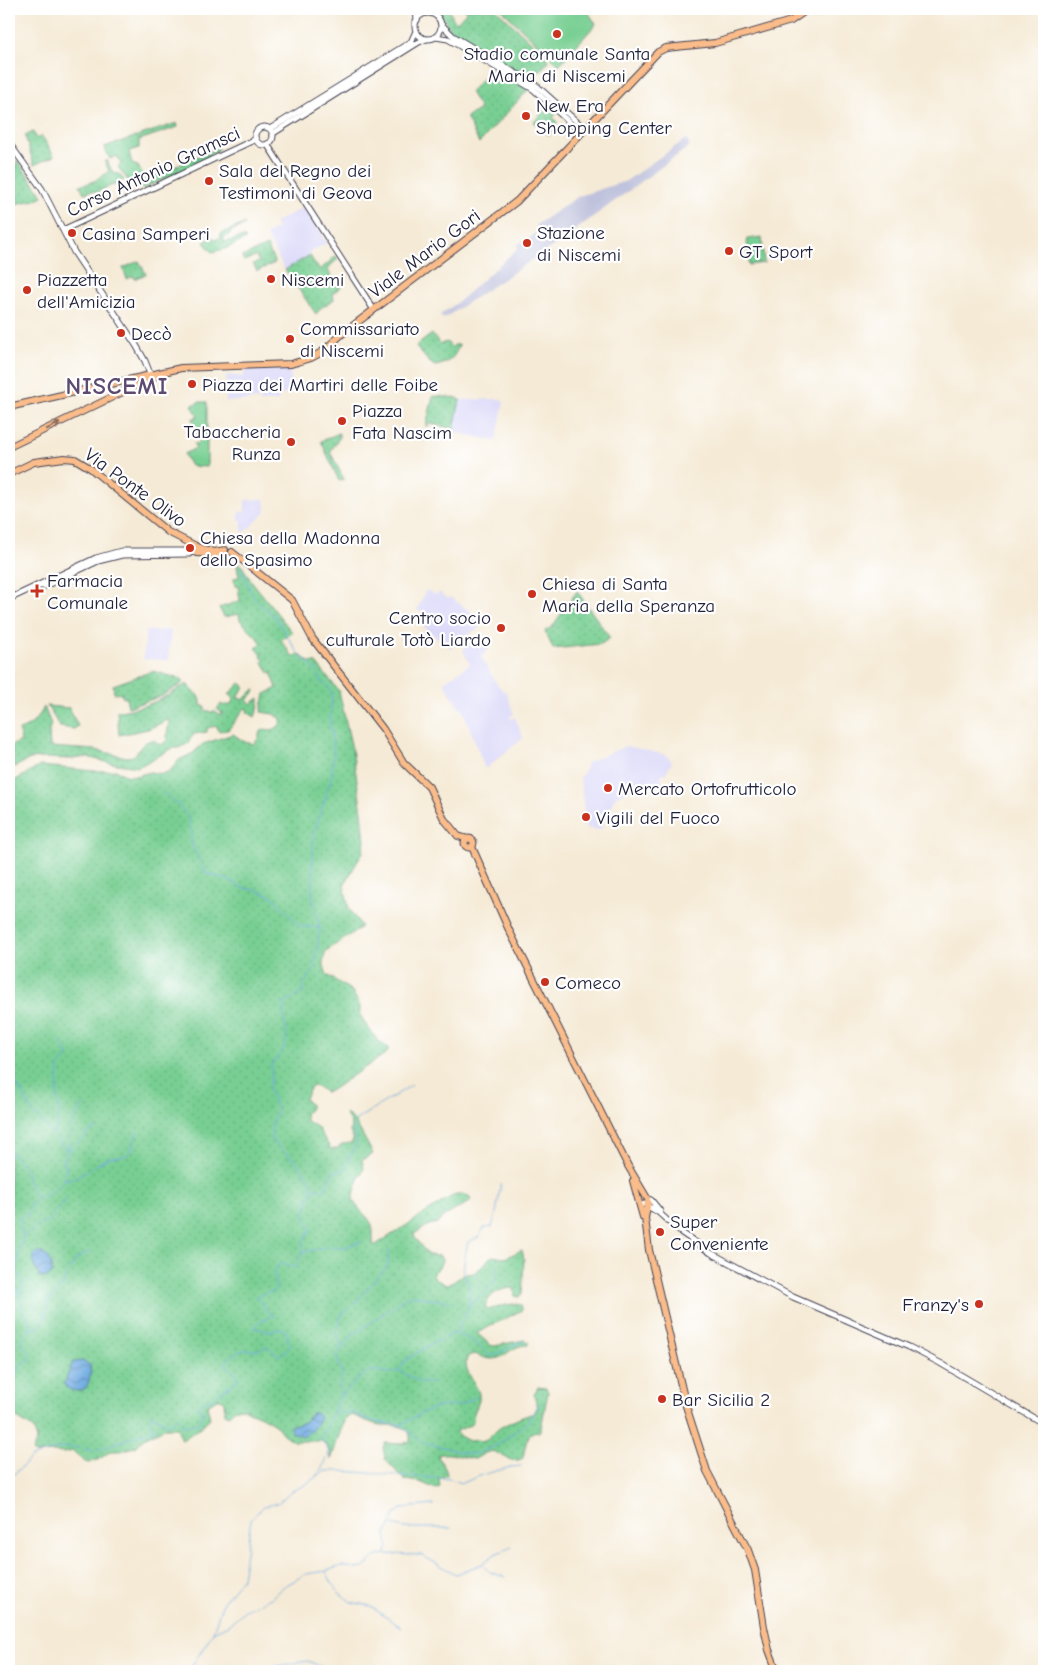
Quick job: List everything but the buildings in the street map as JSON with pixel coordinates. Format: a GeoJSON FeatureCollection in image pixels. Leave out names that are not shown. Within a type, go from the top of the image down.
{"type":"FeatureCollection","features":[{"type":"Feature","properties":{"kind":"main road","name":"Viale Mario Gori"},"geometry":{"type":"LineString","coordinates":[[9,407],[143,379],[150,374],[168,370],[283,365],[299,362],[322,352],[342,334],[517,202],[658,52],[666,48],[715,43],[791,22],[808,9]]}},
{"type":"Feature","properties":{"kind":"main road"},"geometry":{"type":"LineString","coordinates":[[9,447],[143,379],[168,370]]}},
{"type":"Feature","properties":{"kind":"main road","name":"Via Ponte Olivo"},"geometry":{"type":"LineString","coordinates":[[9,474],[34,462],[69,458],[79,460],[168,532],[188,542],[198,550],[228,553],[245,564],[295,604],[312,638],[384,729],[404,763],[429,787],[439,810],[454,835],[468,845],[483,871],[509,930],[645,1202]]}},
{"type":"Feature","properties":{"kind":"main road"},"geometry":{"type":"LineString","coordinates":[[645,1202],[651,1259],[686,1406],[707,1470],[748,1550],[755,1570],[764,1627],[777,1671]]}},
{"type":"Feature","properties":{"kind":"street"},"geometry":{"type":"LineString","coordinates":[[374,310],[269,143],[271,131],[411,42],[416,31],[416,9]]}},
{"type":"Feature","properties":{"kind":"street"},"geometry":{"type":"LineString","coordinates":[[421,9],[427,13]]}},
{"type":"Feature","properties":{"kind":"street"},"geometry":{"type":"LineString","coordinates":[[417,20],[422,14],[435,14],[452,36],[537,86],[583,131]]}},
{"type":"Feature","properties":{"kind":"street"},"geometry":{"type":"LineString","coordinates":[[436,37],[441,31],[442,24]]}},
{"type":"Feature","properties":{"kind":"street"},"geometry":{"type":"LineString","coordinates":[[416,31],[419,36],[427,40]]}},
{"type":"Feature","properties":{"kind":"street"},"geometry":{"type":"LineString","coordinates":[[271,131],[419,42],[436,37],[448,38],[533,89],[583,131]]}},
{"type":"Feature","properties":{"kind":"street"},"geometry":{"type":"LineString","coordinates":[[269,143],[259,143],[255,134],[259,128],[265,127],[271,131]]}},
{"type":"Feature","properties":{"kind":"street","name":"Corso Antonio Gramsci"},"geometry":{"type":"LineString","coordinates":[[63,230],[256,139]]}},
{"type":"Feature","properties":{"kind":"street"},"geometry":{"type":"LineString","coordinates":[[9,143],[48,198],[74,252],[136,345],[150,374]]}},
{"type":"Feature","properties":{"kind":"street"},"geometry":{"type":"LineString","coordinates":[[9,599],[38,586],[45,586],[98,561],[122,555],[182,553],[198,550]]}},
{"type":"Feature","properties":{"kind":"street"},"geometry":{"type":"LineString","coordinates":[[645,1202],[710,1253],[793,1297],[909,1347],[1044,1424]]}},
{"type":"Feature","properties":{"kind":"shaded area"},"geometry":{"type":"Polygon","coordinates":[[[686,139],[690,146],[556,244],[443,319],[440,315],[458,302],[518,248],[517,245],[539,231],[536,225],[579,196],[626,181],[686,139]]]}},
{"type":"Feature","properties":{"kind":"shaded area"},"geometry":{"type":"Polygon","coordinates":[[[304,207],[323,236],[321,238],[325,239],[327,243],[309,252],[310,255],[285,270],[266,235],[277,228],[274,223],[304,207]]]}},
{"type":"Feature","properties":{"kind":"shaded area"},"geometry":{"type":"Polygon","coordinates":[[[244,369],[289,369],[293,386],[291,387],[295,391],[277,396],[279,401],[260,402],[260,399],[226,402],[226,375],[244,377],[244,369]]]}},
{"type":"Feature","properties":{"kind":"shaded area"},"geometry":{"type":"Polygon","coordinates":[[[501,399],[504,402],[496,441],[454,432],[460,400],[501,399]]]}},
{"type":"Feature","properties":{"kind":"shaded area"},"geometry":{"type":"Polygon","coordinates":[[[264,499],[265,513],[242,533],[242,520],[239,520],[239,512],[245,512],[245,500],[264,499]]]}},
{"type":"Feature","properties":{"kind":"shaded area"},"geometry":{"type":"Polygon","coordinates":[[[426,590],[437,595],[439,592],[448,599],[450,597],[478,617],[476,621],[481,626],[450,648],[418,622],[425,613],[417,610],[426,590]]]}},
{"type":"Feature","properties":{"kind":"shaded area"},"geometry":{"type":"Polygon","coordinates":[[[171,630],[168,660],[143,659],[146,631],[171,630]]]}},
{"type":"Feature","properties":{"kind":"shaded area"},"geometry":{"type":"Polygon","coordinates":[[[482,638],[488,642],[490,648],[481,657],[497,684],[504,692],[506,691],[514,715],[510,716],[511,719],[515,717],[523,738],[485,769],[462,708],[460,709],[444,682],[470,664],[463,651],[465,647],[482,638]]]}},
{"type":"Feature","properties":{"kind":"shaded area","name":"Mercato Ortofrutticolo"},"geometry":{"type":"Polygon","coordinates":[[[626,746],[667,755],[672,762],[665,774],[663,773],[660,778],[663,779],[660,784],[651,781],[615,797],[600,830],[586,828],[580,775],[582,775],[587,765],[586,763],[626,746]]]}},
{"type":"Feature","properties":{"kind":"green space"},"geometry":{"type":"Polygon","coordinates":[[[437,9],[449,9],[453,19],[457,22],[466,12],[465,9],[496,9],[549,61],[537,74],[537,78],[534,81],[452,32],[437,9]]]}},
{"type":"Feature","properties":{"kind":"green space","name":"Stadio comunale Santa Maria di Niscemi"},"geometry":{"type":"Polygon","coordinates":[[[501,9],[586,9],[596,24],[559,65],[501,9]]]}},
{"type":"Feature","properties":{"kind":"green space"},"geometry":{"type":"Polygon","coordinates":[[[492,68],[528,90],[479,143],[467,119],[467,117],[480,109],[470,92],[492,68]]]}},
{"type":"Feature","properties":{"kind":"green space"},"geometry":{"type":"Polygon","coordinates":[[[548,107],[556,114],[553,118],[557,122],[549,136],[534,122],[548,107]]]}},
{"type":"Feature","properties":{"kind":"green space"},"geometry":{"type":"Polygon","coordinates":[[[177,123],[178,127],[139,140],[139,148],[129,151],[132,164],[138,166],[143,176],[130,183],[118,167],[121,163],[117,156],[110,159],[104,147],[177,123]]]}},
{"type":"Feature","properties":{"kind":"green space"},"geometry":{"type":"Polygon","coordinates":[[[33,132],[36,139],[42,136],[54,156],[34,165],[25,136],[33,132]]]}},
{"type":"Feature","properties":{"kind":"green space"},"geometry":{"type":"Polygon","coordinates":[[[218,147],[219,150],[208,155],[209,158],[142,189],[139,183],[218,147]]]}},
{"type":"Feature","properties":{"kind":"green space"},"geometry":{"type":"Polygon","coordinates":[[[17,160],[43,196],[35,200],[9,205],[9,189],[17,160]]]}},
{"type":"Feature","properties":{"kind":"green space"},"geometry":{"type":"Polygon","coordinates":[[[107,160],[113,173],[119,174],[124,180],[97,192],[84,193],[80,185],[92,182],[109,171],[105,162],[107,160]]]}},
{"type":"Feature","properties":{"kind":"green space"},"geometry":{"type":"Polygon","coordinates":[[[244,224],[223,238],[225,242],[244,237],[246,239],[225,249],[212,252],[204,242],[213,237],[215,240],[221,237],[220,234],[244,224]]]}},
{"type":"Feature","properties":{"kind":"green space"},"geometry":{"type":"Polygon","coordinates":[[[762,237],[764,263],[749,265],[747,239],[762,237]]]}},
{"type":"Feature","properties":{"kind":"green space"},"geometry":{"type":"Polygon","coordinates":[[[267,246],[275,263],[257,271],[253,264],[259,262],[256,256],[244,261],[242,257],[267,246]]]}},
{"type":"Feature","properties":{"kind":"green space"},"geometry":{"type":"Polygon","coordinates":[[[310,255],[320,270],[336,256],[338,259],[328,270],[332,279],[334,277],[341,287],[333,293],[334,300],[322,307],[316,314],[285,270],[310,255]]]}},
{"type":"Feature","properties":{"kind":"green space"},"geometry":{"type":"Polygon","coordinates":[[[139,261],[146,274],[135,279],[133,276],[127,279],[123,268],[139,261]]]}},
{"type":"Feature","properties":{"kind":"green space"},"geometry":{"type":"Polygon","coordinates":[[[432,334],[440,344],[447,342],[452,348],[454,345],[459,345],[450,360],[444,364],[435,366],[416,347],[432,334]]]}},
{"type":"Feature","properties":{"kind":"green space"},"geometry":{"type":"Polygon","coordinates":[[[433,396],[458,398],[460,400],[454,429],[429,423],[428,427],[426,426],[433,396]]]}},
{"type":"Feature","properties":{"kind":"green space"},"geometry":{"type":"Polygon","coordinates":[[[199,402],[207,402],[207,467],[191,466],[184,454],[196,448],[194,444],[200,442],[192,419],[198,416],[192,405],[199,402]]]}},
{"type":"Feature","properties":{"kind":"green space"},"geometry":{"type":"Polygon","coordinates":[[[339,433],[339,438],[330,452],[344,479],[339,481],[321,441],[339,433]]]}},
{"type":"Feature","properties":{"kind":"green space"},"geometry":{"type":"Polygon","coordinates":[[[238,563],[292,632],[281,640],[293,657],[299,654],[309,662],[316,663],[339,691],[352,749],[362,812],[365,841],[363,852],[344,885],[349,909],[361,926],[326,951],[323,963],[327,975],[352,991],[360,1006],[360,1014],[364,1022],[378,1041],[388,1048],[388,1052],[330,1091],[326,1092],[315,1086],[311,1087],[305,1098],[310,1104],[310,1108],[305,1114],[306,1121],[317,1127],[331,1149],[336,1149],[343,1144],[352,1143],[353,1139],[350,1132],[351,1124],[345,1113],[355,1121],[373,1154],[362,1160],[364,1169],[358,1179],[353,1199],[372,1225],[374,1246],[451,1197],[464,1195],[469,1196],[471,1200],[468,1203],[443,1217],[438,1223],[429,1225],[414,1234],[428,1255],[440,1256],[442,1260],[439,1268],[433,1274],[435,1279],[446,1285],[450,1284],[465,1274],[474,1273],[493,1256],[505,1258],[522,1250],[524,1259],[522,1294],[519,1297],[515,1296],[514,1288],[504,1289],[492,1295],[485,1307],[488,1310],[517,1304],[521,1305],[522,1310],[477,1333],[490,1345],[494,1346],[524,1340],[528,1341],[528,1345],[520,1346],[499,1358],[485,1358],[475,1354],[468,1356],[466,1366],[479,1394],[479,1399],[472,1424],[457,1431],[458,1435],[469,1441],[478,1440],[481,1442],[486,1440],[504,1425],[535,1413],[537,1401],[534,1394],[538,1387],[546,1388],[548,1392],[541,1428],[539,1432],[531,1433],[526,1442],[523,1458],[519,1460],[508,1459],[493,1451],[475,1459],[452,1454],[438,1455],[447,1475],[439,1479],[440,1487],[436,1489],[420,1482],[404,1480],[385,1459],[383,1447],[385,1443],[402,1444],[410,1441],[410,1435],[407,1430],[398,1426],[375,1424],[352,1415],[345,1418],[331,1460],[330,1451],[323,1441],[293,1441],[283,1434],[275,1424],[242,1408],[235,1409],[229,1415],[225,1414],[224,1402],[221,1399],[217,1399],[207,1405],[210,1418],[182,1440],[177,1428],[164,1428],[142,1439],[137,1446],[121,1451],[110,1451],[100,1459],[89,1463],[85,1462],[73,1451],[36,1454],[32,1452],[37,1440],[33,1428],[9,1413],[9,784],[40,766],[96,771],[116,770],[125,775],[136,776],[150,772],[162,774],[170,771],[179,760],[193,753],[203,744],[233,734],[245,742],[253,744],[259,738],[259,734],[263,729],[271,730],[278,727],[281,718],[273,714],[261,712],[265,694],[277,688],[271,672],[269,673],[261,657],[262,655],[256,648],[262,643],[240,620],[239,614],[224,617],[219,608],[240,601],[238,586],[235,586],[234,578],[239,577],[238,563]]]}},
{"type":"Feature","properties":{"kind":"green space"},"geometry":{"type":"Polygon","coordinates":[[[577,591],[610,638],[601,644],[553,649],[545,631],[552,627],[577,591]]]}},
{"type":"Feature","properties":{"kind":"green space"},"geometry":{"type":"Polygon","coordinates":[[[153,671],[181,679],[183,683],[162,696],[129,707],[126,697],[123,698],[121,693],[114,693],[113,685],[153,671]]]}},
{"type":"Feature","properties":{"kind":"green space"},"geometry":{"type":"Polygon","coordinates":[[[240,683],[245,687],[237,697],[243,700],[254,689],[255,692],[247,700],[251,704],[259,698],[259,706],[255,717],[247,712],[248,710],[245,708],[228,730],[218,731],[217,726],[207,728],[207,732],[194,734],[187,744],[179,748],[173,748],[138,767],[87,757],[30,759],[9,770],[9,747],[21,741],[19,730],[34,722],[44,707],[51,724],[49,730],[50,747],[96,750],[126,757],[134,756],[142,745],[148,741],[154,740],[160,745],[166,742],[169,722],[168,720],[148,729],[119,735],[117,711],[152,703],[187,684],[201,699],[201,706],[205,706],[205,710],[215,711],[221,715],[222,713],[217,709],[221,704],[229,706],[234,699],[229,694],[240,683]]]}},
{"type":"Feature","properties":{"kind":"green space"},"geometry":{"type":"Polygon","coordinates":[[[47,706],[69,708],[78,726],[74,729],[60,727],[47,706]]]}},
{"type":"Feature","properties":{"kind":"water"},"geometry":{"type":"Polygon","coordinates":[[[37,1252],[47,1256],[51,1266],[52,1274],[44,1278],[39,1276],[34,1264],[33,1257],[37,1252]]]}},
{"type":"Feature","properties":{"kind":"water"},"geometry":{"type":"Polygon","coordinates":[[[83,1361],[90,1365],[89,1382],[82,1391],[70,1390],[64,1384],[73,1362],[83,1361]]]}},
{"type":"Feature","properties":{"kind":"water"},"geometry":{"type":"Polygon","coordinates":[[[312,1413],[316,1413],[320,1418],[312,1430],[303,1436],[291,1432],[290,1426],[305,1422],[312,1413]]]}},
{"type":"Feature","properties":{"kind":"waterway"},"geometry":{"type":"LineString","coordinates":[[9,1479],[31,1458],[46,1452],[63,1447],[94,1451],[155,1429],[150,1423],[151,1415],[170,1425],[176,1416],[183,1426],[197,1424],[204,1412],[197,1407],[202,1402],[212,1399],[237,1380],[236,1373],[227,1367],[226,1361],[240,1351],[259,1350],[267,1346],[279,1356],[291,1346],[288,1341],[287,1331],[280,1329],[268,1331],[254,1328],[261,1320],[274,1316],[264,1308],[257,1296],[276,1290],[274,1269],[282,1263],[295,1268],[303,1252],[303,1241],[311,1229],[304,1215],[312,1188],[308,1177],[295,1160],[279,1148],[271,1138],[272,1124],[277,1110],[269,1088],[271,1065],[278,1057],[286,1040],[284,1003],[302,993],[303,984],[314,970],[320,928],[312,894],[313,837],[331,779],[334,753],[330,724],[332,695],[329,687],[323,683],[315,669],[300,656],[275,617],[254,598],[240,567]]}},
{"type":"Feature","properties":{"kind":"waterway"},"geometry":{"type":"LineString","coordinates":[[164,793],[180,806],[188,817],[192,833],[191,843],[206,873],[233,882],[242,888],[256,890],[273,897],[299,926],[320,928]]}},
{"type":"Feature","properties":{"kind":"waterway"},"geometry":{"type":"LineString","coordinates":[[54,1135],[59,1114],[57,1095],[59,1068],[68,1055],[61,1041]]}},
{"type":"Feature","properties":{"kind":"waterway"},"geometry":{"type":"LineString","coordinates":[[9,1078],[18,1086],[30,1108],[67,1151]]}},
{"type":"Feature","properties":{"kind":"waterway"},"geometry":{"type":"LineString","coordinates":[[312,1188],[324,1190],[332,1172],[344,1170],[357,1142],[354,1131],[357,1119],[412,1085]]}},
{"type":"Feature","properties":{"kind":"waterway"},"geometry":{"type":"LineString","coordinates":[[21,1296],[23,1281],[16,1269],[23,1237],[19,1219],[28,1215],[31,1204],[50,1193],[64,1180],[67,1167],[63,1159],[68,1148],[71,1127],[75,1117],[84,1105]]}},
{"type":"Feature","properties":{"kind":"waterway"},"geometry":{"type":"LineString","coordinates":[[69,1149],[97,1128]]}},
{"type":"Feature","properties":{"kind":"waterway"},"geometry":{"type":"LineString","coordinates":[[65,1180],[74,1178],[110,1157],[124,1156],[131,1152],[137,1132]]}},
{"type":"Feature","properties":{"kind":"waterway"},"geometry":{"type":"LineString","coordinates":[[9,1149],[26,1170],[27,1180],[37,1199]]}},
{"type":"Feature","properties":{"kind":"waterway"},"geometry":{"type":"LineString","coordinates":[[456,1332],[469,1304],[469,1285],[466,1281],[464,1270],[468,1242],[479,1237],[484,1228],[492,1227],[501,1184]]}},
{"type":"Feature","properties":{"kind":"waterway"},"geometry":{"type":"LineString","coordinates":[[23,1237],[39,1225],[50,1221],[65,1199]]}},
{"type":"Feature","properties":{"kind":"waterway"},"geometry":{"type":"LineString","coordinates":[[303,1252],[326,1247],[345,1247],[361,1242]]}},
{"type":"Feature","properties":{"kind":"waterway"},"geometry":{"type":"LineString","coordinates":[[342,1347],[337,1333],[341,1315],[353,1306],[388,1265],[389,1250]]}},
{"type":"Feature","properties":{"kind":"waterway"},"geometry":{"type":"LineString","coordinates":[[31,1329],[36,1329],[41,1324],[48,1302],[63,1286],[65,1277],[78,1258],[89,1252]]}},
{"type":"Feature","properties":{"kind":"waterway"},"geometry":{"type":"LineString","coordinates":[[469,1305],[477,1300],[496,1281],[498,1264]]}},
{"type":"Feature","properties":{"kind":"waterway"},"geometry":{"type":"LineString","coordinates":[[9,1275],[21,1296],[21,1306],[30,1319],[31,1329],[21,1340],[23,1347],[31,1354],[30,1361],[23,1364],[9,1382]]}},
{"type":"Feature","properties":{"kind":"waterway"},"geometry":{"type":"LineString","coordinates":[[340,1396],[339,1385],[342,1374],[336,1355],[354,1334],[410,1295],[450,1302]]}},
{"type":"Feature","properties":{"kind":"waterway"},"geometry":{"type":"LineString","coordinates":[[317,1475],[328,1457],[328,1449],[320,1440],[334,1411],[336,1402],[359,1378],[370,1370],[390,1373],[399,1371],[406,1360],[427,1346],[455,1333],[474,1342],[489,1356],[523,1341]]}},
{"type":"Feature","properties":{"kind":"waterway"},"geometry":{"type":"LineString","coordinates":[[400,1371],[421,1383],[433,1383]]}},
{"type":"Feature","properties":{"kind":"waterway"},"geometry":{"type":"LineString","coordinates":[[401,1425],[437,1407],[461,1405],[476,1397]]}},
{"type":"Feature","properties":{"kind":"waterway"},"geometry":{"type":"LineString","coordinates":[[336,1412],[352,1413],[376,1422],[401,1425],[420,1441],[460,1452],[476,1454],[497,1445],[528,1422],[539,1404]]}},
{"type":"Feature","properties":{"kind":"waterway"},"geometry":{"type":"LineString","coordinates":[[189,1671],[213,1632],[223,1602],[242,1579],[251,1519],[264,1506],[278,1503],[290,1492],[305,1485],[324,1471],[450,1479],[462,1483],[485,1474],[521,1466]]}},
{"type":"Feature","properties":{"kind":"waterway"},"geometry":{"type":"LineString","coordinates":[[386,1554],[388,1546],[386,1534],[395,1514],[403,1508],[434,1505]]}},
{"type":"Feature","properties":{"kind":"waterway"},"geometry":{"type":"LineString","coordinates":[[392,1525],[405,1528],[451,1528]]}},
{"type":"Feature","properties":{"kind":"waterway"},"geometry":{"type":"LineString","coordinates":[[213,1632],[228,1625],[245,1610],[271,1598],[283,1587],[306,1574],[342,1566],[357,1569],[363,1568],[375,1557],[385,1554],[421,1555],[456,1574],[482,1564],[495,1554],[512,1547]]}},
{"type":"Feature","properties":{"kind":"waterway"},"geometry":{"type":"LineString","coordinates":[[482,1564],[490,1572],[505,1577]]}},
{"type":"Feature","properties":{"kind":"waterway"},"geometry":{"type":"LineString","coordinates":[[326,1572],[336,1590],[351,1602],[370,1606],[401,1627]]}},
{"type":"Feature","properties":{"kind":"waterway"},"geometry":{"type":"LineString","coordinates":[[246,1671],[308,1661],[322,1667]]}},
{"type":"Feature","properties":{"kind":"waterway"},"geometry":{"type":"LineString","coordinates":[[326,1667],[340,1671]]}},
{"type":"Feature","properties":{"kind":"place","name":"Stadio comunale Santa Maria di Niscemi"},"geometry":{"type":"Point","coordinates":[557,34]}},
{"type":"Feature","properties":{"kind":"place","name":"New Era Shopping Center"},"geometry":{"type":"Point","coordinates":[526,116]}},
{"type":"Feature","properties":{"kind":"place","name":"Sala del Regno dei Testimoni di Geova"},"geometry":{"type":"Point","coordinates":[209,181]}},
{"type":"Feature","properties":{"kind":"place","name":"Casina Samperi"},"geometry":{"type":"Point","coordinates":[72,233]}},
{"type":"Feature","properties":{"kind":"place","name":"Stazione di Niscemi"},"geometry":{"type":"Point","coordinates":[527,243]}},
{"type":"Feature","properties":{"kind":"place","name":"GT Sport"},"geometry":{"type":"Point","coordinates":[729,251]}},
{"type":"Feature","properties":{"kind":"place","name":"Niscemi"},"geometry":{"type":"Point","coordinates":[271,279]}},
{"type":"Feature","properties":{"kind":"place","name":"Piazzetta dell'Amicizia"},"geometry":{"type":"Point","coordinates":[27,290]}},
{"type":"Feature","properties":{"kind":"place","name":"Decò"},"geometry":{"type":"Point","coordinates":[121,333]}},
{"type":"Feature","properties":{"kind":"place","name":"Commissariato di Niscemi"},"geometry":{"type":"Point","coordinates":[290,339]}},
{"type":"Feature","properties":{"kind":"place","name":"Piazza dei Martiri delle Foibe"},"geometry":{"type":"Point","coordinates":[192,384]}},
{"type":"Feature","properties":{"kind":"place","name":"Piazza Fata Nascim"},"geometry":{"type":"Point","coordinates":[342,421]}},
{"type":"Feature","properties":{"kind":"place","name":"Tabaccheria Runza"},"geometry":{"type":"Point","coordinates":[291,442]}},
{"type":"Feature","properties":{"kind":"place","name":"Chiesa della Madonna dello Spasimo"},"geometry":{"type":"Point","coordinates":[190,548]}},
{"type":"Feature","properties":{"kind":"place","name":"Farmacia Comunale"},"geometry":{"type":"Point","coordinates":[37,591]}},
{"type":"Feature","properties":{"kind":"place","name":"Chiesa di Santa Maria della Speranza"},"geometry":{"type":"Point","coordinates":[532,594]}},
{"type":"Feature","properties":{"kind":"place","name":"Centro socio culturale Totò Liardo"},"geometry":{"type":"Point","coordinates":[501,628]}},
{"type":"Feature","properties":{"kind":"place","name":"Mercato Ortofrutticolo"},"geometry":{"type":"Point","coordinates":[608,788]}},
{"type":"Feature","properties":{"kind":"place","name":"Vigili del Fuoco"},"geometry":{"type":"Point","coordinates":[586,817]}},
{"type":"Feature","properties":{"kind":"place","name":"Comeco"},"geometry":{"type":"Point","coordinates":[545,982]}},
{"type":"Feature","properties":{"kind":"place","name":"Super Conveniente"},"geometry":{"type":"Point","coordinates":[660,1232]}},
{"type":"Feature","properties":{"kind":"place","name":"Franzy's"},"geometry":{"type":"Point","coordinates":[979,1304]}},
{"type":"Feature","properties":{"kind":"place","name":"Bar Sicilia 2"},"geometry":{"type":"Point","coordinates":[662,1399]}},
{"type":"Feature","properties":{"kind":"district","name":"NISCEMI"},"geometry":{"type":"Point","coordinates":[117,386]}}]}
